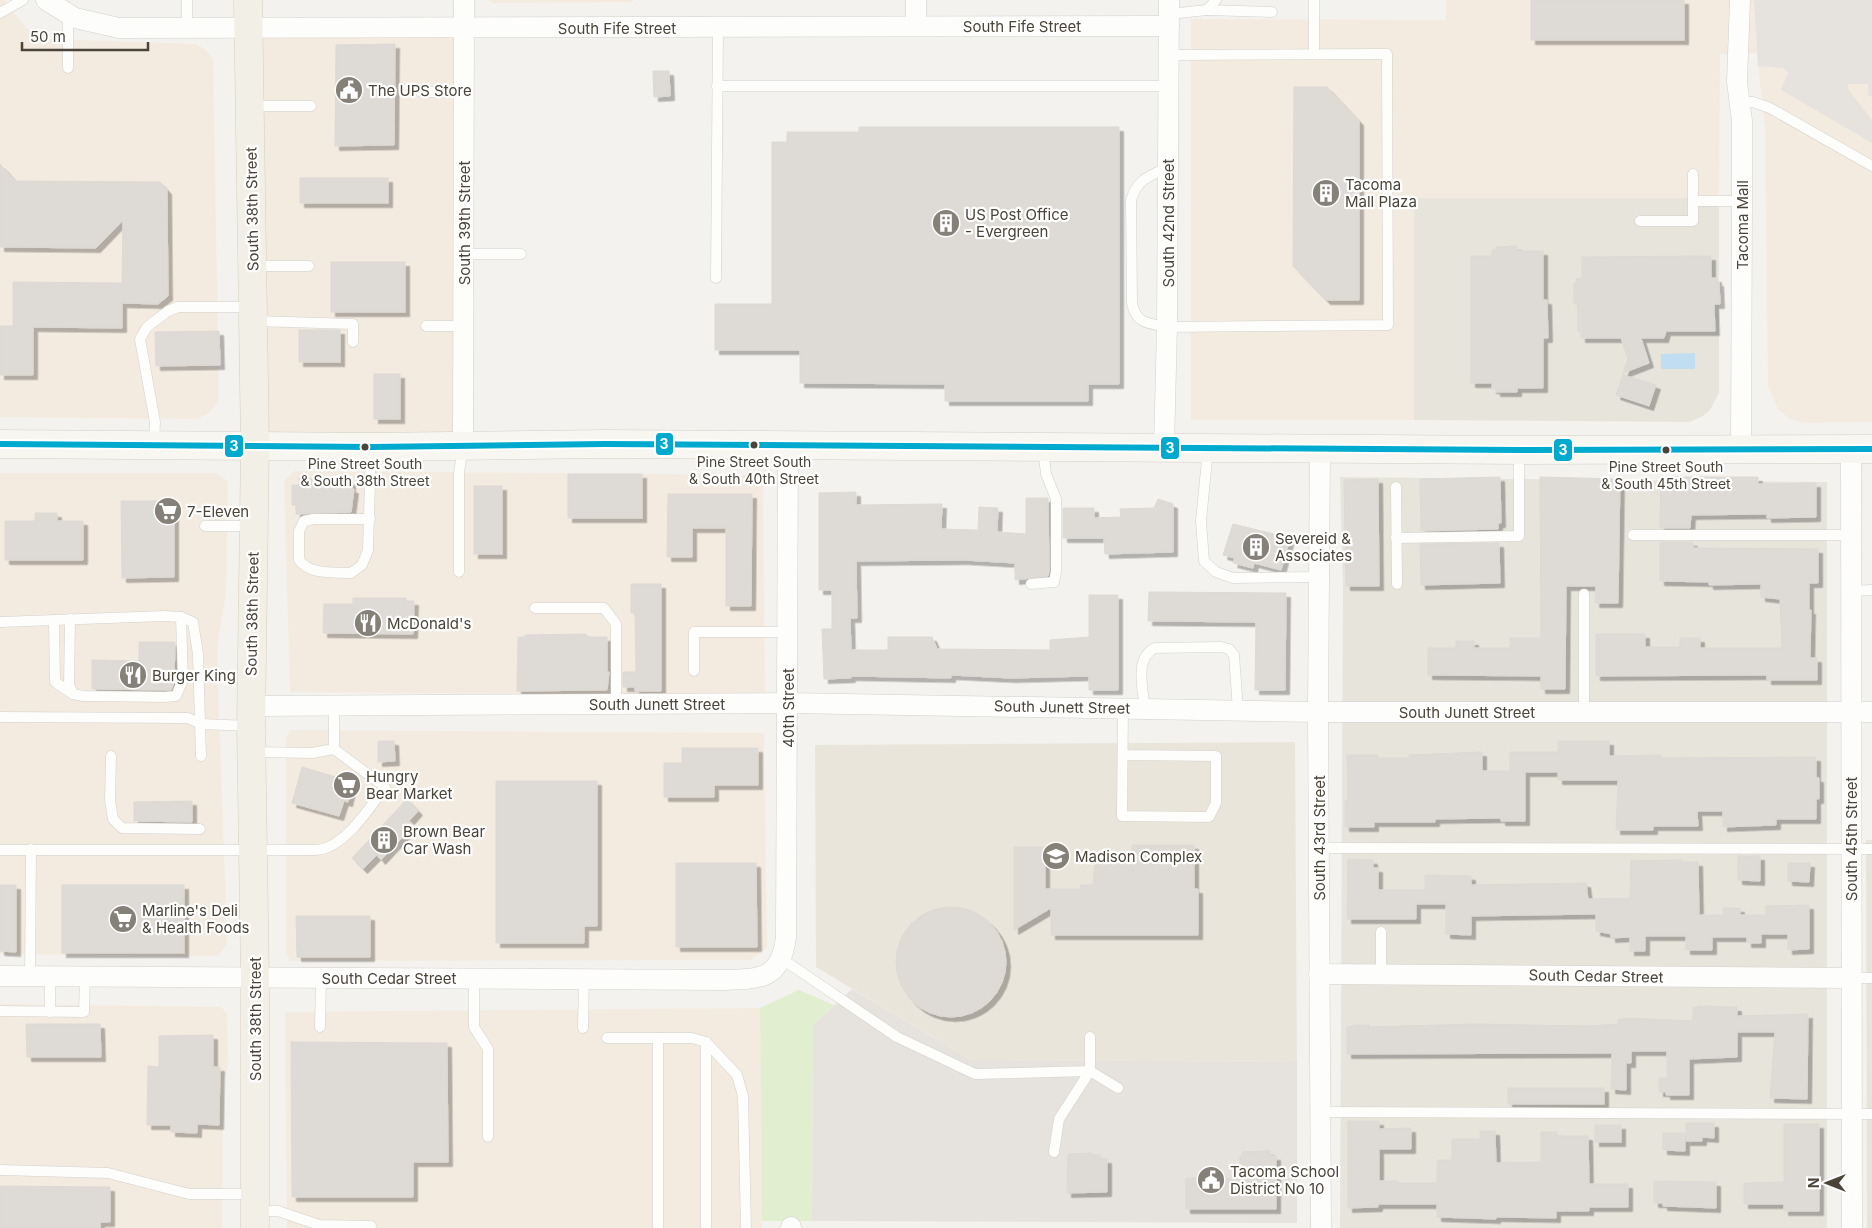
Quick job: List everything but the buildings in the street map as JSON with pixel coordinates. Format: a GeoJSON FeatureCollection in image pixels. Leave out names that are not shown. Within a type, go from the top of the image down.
{"type":"FeatureCollection","features":[{"type":"Feature","properties":{"kind":"main road","name":"South 38th Street"},"geometry":{"type":"LineString","coordinates":[[248,0],[255,445],[251,728],[255,978],[255,1211]]}},
{"type":"Feature","properties":{"kind":"main road"},"geometry":{"type":"LineString","coordinates":[[0,444],[371,447],[788,446],[1519,450],[1862,449]]}},
{"type":"Feature","properties":{"kind":"street","name":"South Fife Street"},"geometry":{"type":"LineString","coordinates":[[46,0],[68,14],[91,23],[119,28],[464,29],[916,26],[1169,13]]}},
{"type":"Feature","properties":{"kind":"street","name":"South 39th Street"},"geometry":{"type":"LineString","coordinates":[[463,446],[464,0]]}},
{"type":"Feature","properties":{"kind":"street"},"geometry":{"type":"LineString","coordinates":[[916,0],[916,26]]}},
{"type":"Feature","properties":{"kind":"street","name":"Tacoma Mall"},"geometry":{"type":"LineString","coordinates":[[1740,0],[1737,82],[1740,102],[1742,201],[1741,450]]}},
{"type":"Feature","properties":{"kind":"street","name":"South 42nd Street"},"geometry":{"type":"LineString","coordinates":[[1164,447],[1167,327],[1169,13]]}},
{"type":"Feature","properties":{"kind":"street","name":"40th Street"},"geometry":{"type":"LineString","coordinates":[[779,963],[786,927],[788,446]]}},
{"type":"Feature","properties":{"kind":"street","name":"South 43rd Street"},"geometry":{"type":"LineString","coordinates":[[1320,448],[1318,712],[1321,1228]]}},
{"type":"Feature","properties":{"kind":"street","name":"South 45th Street"},"geometry":{"type":"LineString","coordinates":[[1852,1228],[1851,535],[1862,449]]}},
{"type":"Feature","properties":{"kind":"street","name":"South Junett Street"},"geometry":{"type":"LineString","coordinates":[[251,728],[334,705],[788,703],[1318,712],[1872,712]]}},
{"type":"Feature","properties":{"kind":"street","name":"South Cedar Street"},"geometry":{"type":"LineString","coordinates":[[0,976],[746,979],[762,976],[779,963]]}},
{"type":"Feature","properties":{"kind":"street","name":"South Cedar Street"},"geometry":{"type":"LineString","coordinates":[[1319,974],[1851,978]]}},
{"type":"Feature","properties":{"kind":"lane"},"geometry":{"type":"LineString","coordinates":[[0,13],[23,0]]}},
{"type":"Feature","properties":{"kind":"lane"},"geometry":{"type":"LineString","coordinates":[[186,0],[186,28]]}},
{"type":"Feature","properties":{"kind":"lane"},"geometry":{"type":"LineString","coordinates":[[1207,10],[1216,0]]}},
{"type":"Feature","properties":{"kind":"lane"},"geometry":{"type":"LineString","coordinates":[[1314,0],[1314,54]]}},
{"type":"Feature","properties":{"kind":"lane"},"geometry":{"type":"LineString","coordinates":[[1169,13],[1207,10],[1272,12]]}},
{"type":"Feature","properties":{"kind":"lane"},"geometry":{"type":"LineString","coordinates":[[68,14],[68,68]]}},
{"type":"Feature","properties":{"kind":"lane"},"geometry":{"type":"LineString","coordinates":[[716,278],[718,27]]}},
{"type":"Feature","properties":{"kind":"lane"},"geometry":{"type":"LineString","coordinates":[[1168,167],[1135,186],[1131,200],[1132,303],[1134,314],[1143,322],[1167,327],[1388,325],[1386,54],[1169,55]]}},
{"type":"Feature","properties":{"kind":"lane"},"geometry":{"type":"LineString","coordinates":[[717,86],[1169,86]]}},
{"type":"Feature","properties":{"kind":"lane"},"geometry":{"type":"LineString","coordinates":[[421,92],[464,92]]}},
{"type":"Feature","properties":{"kind":"lane"},"geometry":{"type":"LineString","coordinates":[[1740,102],[1753,102],[1770,108],[1872,166]]}},
{"type":"Feature","properties":{"kind":"lane"},"geometry":{"type":"LineString","coordinates":[[250,106],[311,106]]}},
{"type":"Feature","properties":{"kind":"lane"},"geometry":{"type":"LineString","coordinates":[[1640,221],[1693,221],[1693,174]]}},
{"type":"Feature","properties":{"kind":"lane"},"geometry":{"type":"LineString","coordinates":[[1693,201],[1742,201]]}},
{"type":"Feature","properties":{"kind":"lane"},"geometry":{"type":"LineString","coordinates":[[464,254],[521,254]]}},
{"type":"Feature","properties":{"kind":"lane"},"geometry":{"type":"LineString","coordinates":[[252,266],[309,266]]}},
{"type":"Feature","properties":{"kind":"lane"},"geometry":{"type":"LineString","coordinates":[[154,446],[155,422],[140,343],[145,330],[168,311],[178,307],[353,324],[353,342]]}},
{"type":"Feature","properties":{"kind":"lane"},"geometry":{"type":"LineString","coordinates":[[426,326],[464,326]]}},
{"type":"Feature","properties":{"kind":"lane"},"geometry":{"type":"LineString","coordinates":[[459,572],[460,472],[463,446]]}},
{"type":"Feature","properties":{"kind":"lane"},"geometry":{"type":"LineString","coordinates":[[370,519],[313,518],[304,521],[299,531],[299,560],[307,569],[314,571],[351,573],[362,565],[368,550],[370,519],[371,447]]}},
{"type":"Feature","properties":{"kind":"lane"},"geometry":{"type":"LineString","coordinates":[[1031,584],[1051,584],[1054,582],[1056,572],[1056,499],[1046,474],[1043,448]]}},
{"type":"Feature","properties":{"kind":"lane"},"geometry":{"type":"LineString","coordinates":[[1208,448],[1201,521],[1204,561],[1216,572],[1233,578],[1319,577]]}},
{"type":"Feature","properties":{"kind":"lane"},"geometry":{"type":"LineString","coordinates":[[1396,538],[1519,536],[1519,450]]}},
{"type":"Feature","properties":{"kind":"lane"},"geometry":{"type":"LineString","coordinates":[[1396,487],[1397,584]]}},
{"type":"Feature","properties":{"kind":"lane"},"geometry":{"type":"LineString","coordinates":[[205,526],[254,526]]}},
{"type":"Feature","properties":{"kind":"lane"},"geometry":{"type":"LineString","coordinates":[[1632,535],[1851,535]]}},
{"type":"Feature","properties":{"kind":"lane"},"geometry":{"type":"LineString","coordinates":[[1851,590],[1872,590]]}},
{"type":"Feature","properties":{"kind":"lane"},"geometry":{"type":"LineString","coordinates":[[1584,594],[1584,712]]}},
{"type":"Feature","properties":{"kind":"lane"},"geometry":{"type":"LineString","coordinates":[[535,608],[604,608],[616,624],[616,704]]}},
{"type":"Feature","properties":{"kind":"lane"},"geometry":{"type":"LineString","coordinates":[[0,622],[164,616],[193,622],[201,724],[201,756]]}},
{"type":"Feature","properties":{"kind":"lane"},"geometry":{"type":"LineString","coordinates":[[54,620],[55,682],[73,694],[83,696],[176,696],[183,680],[181,618]]}},
{"type":"Feature","properties":{"kind":"lane"},"geometry":{"type":"LineString","coordinates":[[70,619],[69,685],[73,694]]}},
{"type":"Feature","properties":{"kind":"lane"},"geometry":{"type":"LineString","coordinates":[[694,671],[694,632],[788,632]]}},
{"type":"Feature","properties":{"kind":"lane"},"geometry":{"type":"LineString","coordinates":[[1145,709],[1142,662],[1146,652],[1155,648],[1222,647],[1229,649],[1234,655],[1238,710]]}},
{"type":"Feature","properties":{"kind":"lane"},"geometry":{"type":"LineString","coordinates":[[334,705],[334,749]]}},
{"type":"Feature","properties":{"kind":"lane"},"geometry":{"type":"LineString","coordinates":[[1122,755],[1216,756],[1216,803],[1208,817],[1122,816],[1122,755],[1123,708]]}},
{"type":"Feature","properties":{"kind":"lane"},"geometry":{"type":"LineString","coordinates":[[0,718],[188,718],[201,724],[251,728],[312,753],[334,749],[385,787],[344,838],[330,848],[316,850],[0,850]]}},
{"type":"Feature","properties":{"kind":"lane"},"geometry":{"type":"LineString","coordinates":[[111,756],[110,800],[113,819],[122,828],[200,829]]}},
{"type":"Feature","properties":{"kind":"lane"},"geometry":{"type":"LineString","coordinates":[[1319,848],[1872,848]]}},
{"type":"Feature","properties":{"kind":"lane"},"geometry":{"type":"LineString","coordinates":[[31,849],[40,976],[50,1012]]}},
{"type":"Feature","properties":{"kind":"lane"},"geometry":{"type":"LineString","coordinates":[[1381,932],[1381,974]]}},
{"type":"Feature","properties":{"kind":"lane"},"geometry":{"type":"LineString","coordinates":[[779,963],[897,1038],[974,1074],[1090,1071],[1118,1088]]}},
{"type":"Feature","properties":{"kind":"lane"},"geometry":{"type":"LineString","coordinates":[[0,1011],[84,1012],[85,976]]}},
{"type":"Feature","properties":{"kind":"lane"},"geometry":{"type":"LineString","coordinates":[[320,1027],[321,978]]}},
{"type":"Feature","properties":{"kind":"lane","name":"South Cedar Street"},"geometry":{"type":"LineString","coordinates":[[1851,978],[1872,978]]}},
{"type":"Feature","properties":{"kind":"lane"},"geometry":{"type":"LineString","coordinates":[[474,979],[474,1027],[488,1049],[488,1136]]}},
{"type":"Feature","properties":{"kind":"lane"},"geometry":{"type":"LineString","coordinates":[[583,1028],[584,979]]}},
{"type":"Feature","properties":{"kind":"lane"},"geometry":{"type":"LineString","coordinates":[[1054,1152],[1059,1119],[1090,1071],[1090,1037]]}},
{"type":"Feature","properties":{"kind":"lane"},"geometry":{"type":"LineString","coordinates":[[608,1038],[692,1038],[706,1042],[737,1075],[743,1096],[746,1228]]}},
{"type":"Feature","properties":{"kind":"lane"},"geometry":{"type":"LineString","coordinates":[[658,1038],[658,1228]]}},
{"type":"Feature","properties":{"kind":"lane"},"geometry":{"type":"LineString","coordinates":[[706,1042],[706,1228]]}},
{"type":"Feature","properties":{"kind":"lane"},"geometry":{"type":"LineString","coordinates":[[1320,1112],[1872,1114]]}},
{"type":"Feature","properties":{"kind":"lane"},"geometry":{"type":"LineString","coordinates":[[0,1170],[108,1173],[255,1211],[278,1211],[319,1225],[372,1226]]}},
{"type":"Feature","properties":{"kind":"shaded area"},"geometry":{"type":"Polygon","coordinates":[[[0,0],[4,0],[26,28],[49,39],[195,44],[205,49],[213,59],[219,400],[208,414],[196,419],[0,417],[0,0]]]}},
{"type":"Feature","properties":{"kind":"shaded area"},"geometry":{"type":"Polygon","coordinates":[[[489,0],[633,0],[633,2],[493,3],[489,0]]]}},
{"type":"Feature","properties":{"kind":"shaded area"},"geometry":{"type":"Polygon","coordinates":[[[1446,0],[1872,0],[1872,422],[1804,423],[1790,419],[1778,409],[1768,386],[1765,132],[1757,53],[1720,54],[1719,198],[1414,198],[1414,420],[1191,420],[1191,19],[1446,20],[1446,0]]]}},
{"type":"Feature","properties":{"kind":"shaded area"},"geometry":{"type":"Polygon","coordinates":[[[1754,0],[1872,0],[1872,97],[1868,95],[1868,84],[1848,84],[1848,89],[1872,120],[1872,143],[1781,90],[1788,73],[1783,68],[1758,66],[1754,0]]]}},
{"type":"Feature","properties":{"kind":"shaded area"},"geometry":{"type":"Polygon","coordinates":[[[249,28],[464,29],[463,446],[255,445],[249,28]]]}},
{"type":"Feature","properties":{"kind":"shaded area"},"geometry":{"type":"Polygon","coordinates":[[[1414,198],[1719,198],[1719,393],[1710,410],[1703,416],[1689,422],[1414,420],[1414,198]]]}},
{"type":"Feature","properties":{"kind":"shaded area"},"geometry":{"type":"Polygon","coordinates":[[[294,471],[763,475],[765,696],[290,692],[284,481],[294,471]]]}},
{"type":"Feature","properties":{"kind":"shaded area"},"geometry":{"type":"Polygon","coordinates":[[[0,473],[217,473],[228,482],[226,593],[217,649],[227,944],[218,956],[0,954],[0,473]]]}},
{"type":"Feature","properties":{"kind":"shaded area"},"geometry":{"type":"Polygon","coordinates":[[[1340,477],[1827,482],[1827,1228],[1340,1228],[1343,587],[1340,477]]]}},
{"type":"Feature","properties":{"kind":"shaded area"},"geometry":{"type":"Polygon","coordinates":[[[291,730],[764,733],[767,947],[751,960],[290,961],[286,953],[286,738],[291,730]]]}},
{"type":"Feature","properties":{"kind":"shaded area","name":"Madison Complex"},"geometry":{"type":"Polygon","coordinates":[[[1295,742],[1297,1062],[971,1060],[816,967],[815,745],[1295,742]]]}},
{"type":"Feature","properties":{"kind":"shaded area"},"geometry":{"type":"Polygon","coordinates":[[[1866,840],[1872,840],[1872,1228],[1867,1228],[1866,840]]]}},
{"type":"Feature","properties":{"kind":"shaded area"},"geometry":{"type":"Polygon","coordinates":[[[852,989],[971,1060],[1297,1062],[1297,1223],[812,1221],[813,1025],[852,989]]]}},
{"type":"Feature","properties":{"kind":"shaded area"},"geometry":{"type":"Polygon","coordinates":[[[0,1004],[221,1007],[227,1014],[228,1064],[223,1082],[222,1228],[0,1228],[0,1004]]]}},
{"type":"Feature","properties":{"kind":"shaded area"},"geometry":{"type":"Polygon","coordinates":[[[760,1008],[762,1228],[287,1228],[285,1012],[760,1008]]]}},
{"type":"Feature","properties":{"kind":"green space"},"geometry":{"type":"Polygon","coordinates":[[[799,990],[834,1005],[813,1025],[812,1221],[762,1221],[760,1008],[799,990]]]}},
{"type":"Feature","properties":{"kind":"water"},"geometry":{"type":"Polygon","coordinates":[[[1695,353],[1695,369],[1661,369],[1661,354],[1695,353]]]}},
{"type":"Feature","properties":{"kind":"transit line","name":"3"},"geometry":{"type":"LineString","coordinates":[[0,444],[371,447],[605,444],[1519,450],[1872,449]]}},
{"type":"Feature","properties":{"kind":"place","name":"The UPS Store"},"geometry":{"type":"Point","coordinates":[349,90]}},
{"type":"Feature","properties":{"kind":"place","name":"Tacoma Mall Plaza"},"geometry":{"type":"Point","coordinates":[1326,193]}},
{"type":"Feature","properties":{"kind":"place","name":"US Post Office - Evergreen"},"geometry":{"type":"Point","coordinates":[946,223]}},
{"type":"Feature","properties":{"kind":"place","name":"Pine Street South & South 40th Street"},"geometry":{"type":"Point","coordinates":[754,445]}},
{"type":"Feature","properties":{"kind":"place","name":"Pine Street South & South 38th Street"},"geometry":{"type":"Point","coordinates":[365,447]}},
{"type":"Feature","properties":{"kind":"place","name":"Pine Street South & South 45th Street"},"geometry":{"type":"Point","coordinates":[1666,450]}},
{"type":"Feature","properties":{"kind":"place","name":"7-Eleven"},"geometry":{"type":"Point","coordinates":[168,511]}},
{"type":"Feature","properties":{"kind":"place","name":"Severeid & Associates"},"geometry":{"type":"Point","coordinates":[1256,547]}},
{"type":"Feature","properties":{"kind":"place","name":"McDonald's"},"geometry":{"type":"Point","coordinates":[368,623]}},
{"type":"Feature","properties":{"kind":"place","name":"Burger King"},"geometry":{"type":"Point","coordinates":[133,675]}},
{"type":"Feature","properties":{"kind":"place","name":"Hungry Bear Market"},"geometry":{"type":"Point","coordinates":[347,785]}},
{"type":"Feature","properties":{"kind":"place","name":"Brown Bear Car Wash"},"geometry":{"type":"Point","coordinates":[384,840]}},
{"type":"Feature","properties":{"kind":"place","name":"Madison Complex"},"geometry":{"type":"Point","coordinates":[1056,856]}},
{"type":"Feature","properties":{"kind":"place","name":"Marline's Deli & Health Foods"},"geometry":{"type":"Point","coordinates":[123,919]}},
{"type":"Feature","properties":{"kind":"place","name":"Tacoma School District No 10"},"geometry":{"type":"Point","coordinates":[1211,1180]}}]}
